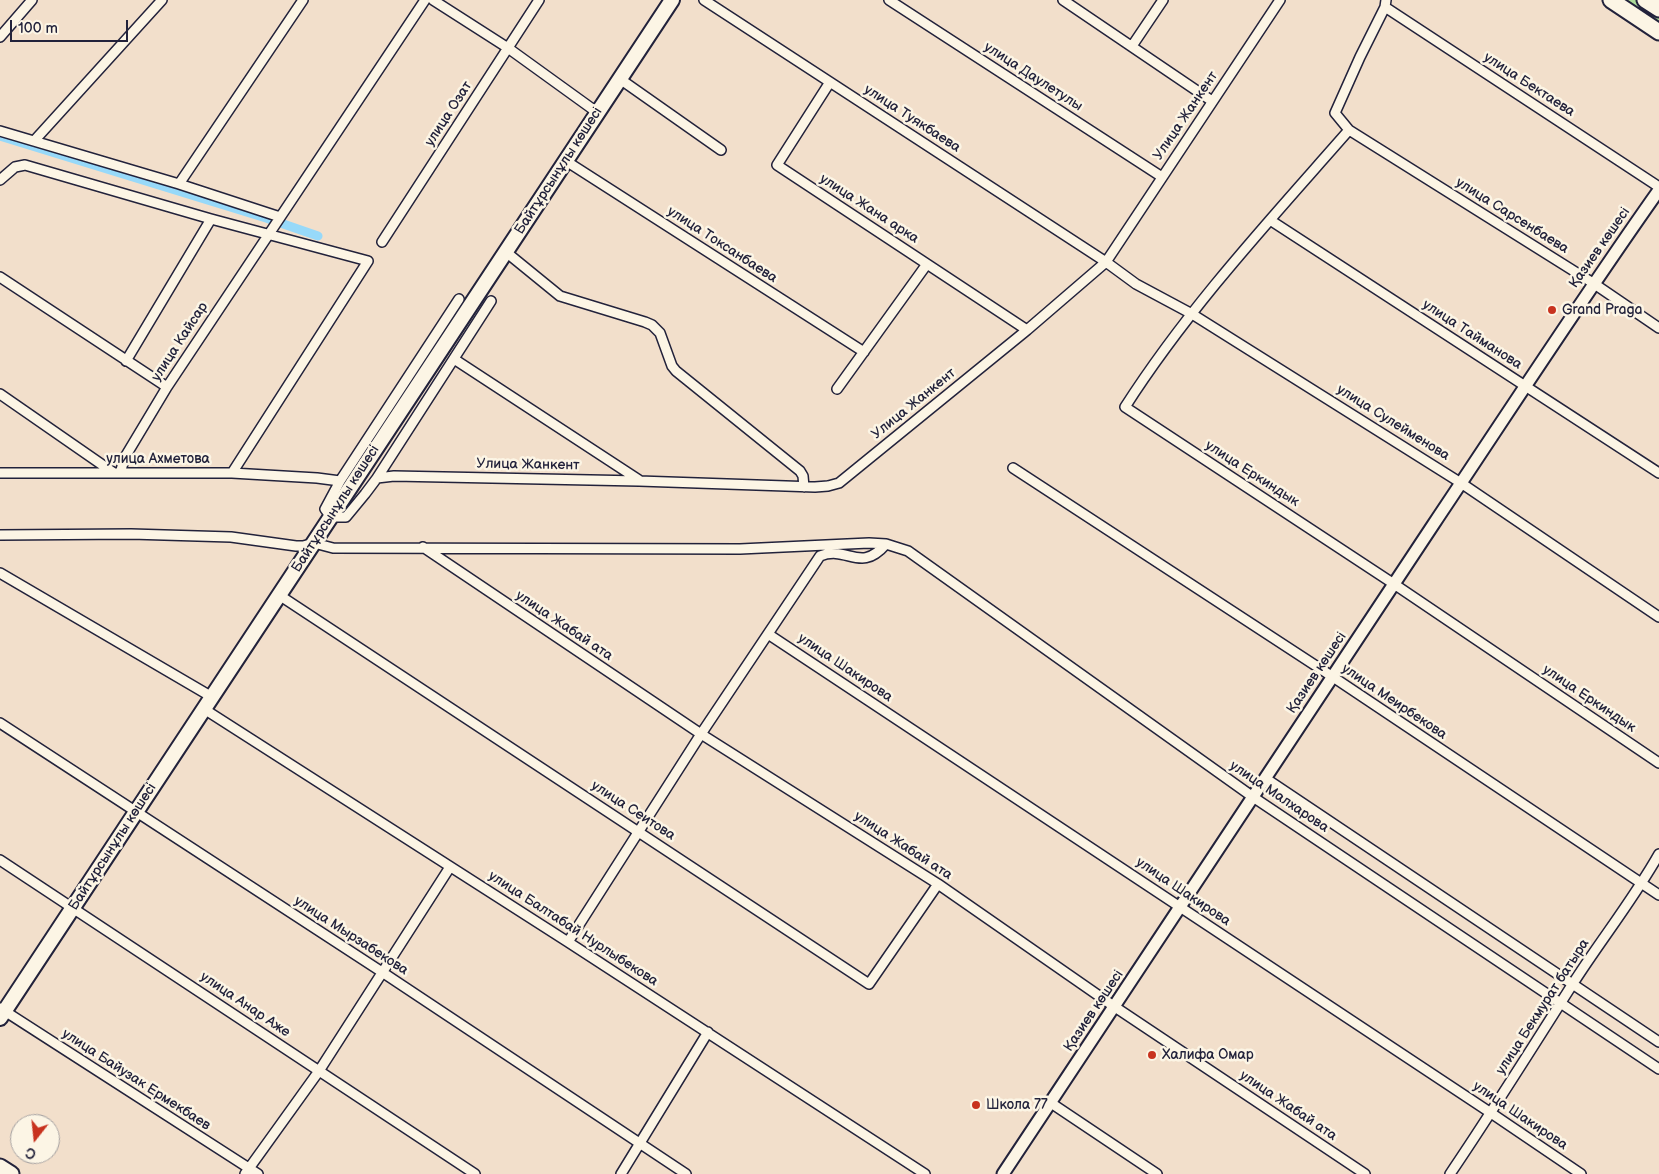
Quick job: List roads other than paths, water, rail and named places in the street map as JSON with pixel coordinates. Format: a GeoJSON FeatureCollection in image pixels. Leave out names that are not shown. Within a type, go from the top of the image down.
{"type":"FeatureCollection","features":[{"type":"Feature","properties":{"kind":"main road","name":"Байтұрсынұлы көшесі"},"geometry":{"type":"LineString","coordinates":[[2,1013],[314,544],[672,0]]}},
{"type":"Feature","properties":{"kind":"main road"},"geometry":{"type":"LineString","coordinates":[[1611,0],[1659,32]]}},
{"type":"Feature","properties":{"kind":"main road"},"geometry":{"type":"LineString","coordinates":[[1645,0],[1659,9]]}},
{"type":"Feature","properties":{"kind":"main road"},"geometry":{"type":"LineString","coordinates":[[0,1167],[11,1174]]}},
{"type":"Feature","properties":{"kind":"street"},"geometry":{"type":"LineString","coordinates":[[0,37],[32,0]]}},
{"type":"Feature","properties":{"kind":"street"},"geometry":{"type":"LineString","coordinates":[[34,141],[162,0]]}},
{"type":"Feature","properties":{"kind":"street"},"geometry":{"type":"LineString","coordinates":[[179,184],[303,0]]}},
{"type":"Feature","properties":{"kind":"street"},"geometry":{"type":"LineString","coordinates":[[0,131],[179,184],[280,217],[425,0]]}},
{"type":"Feature","properties":{"kind":"street"},"geometry":{"type":"LineString","coordinates":[[433,0],[508,48],[598,113]]}},
{"type":"Feature","properties":{"kind":"street","name":"улица Озат"},"geometry":{"type":"LineString","coordinates":[[382,242],[539,0]]}},
{"type":"Feature","properties":{"kind":"street","name":"улица Туякбаева"},"geometry":{"type":"LineString","coordinates":[[704,0],[1106,262]]}},
{"type":"Feature","properties":{"kind":"street","name":"улица Даулетулы"},"geometry":{"type":"LineString","coordinates":[[889,0],[1162,177]]}},
{"type":"Feature","properties":{"kind":"street"},"geometry":{"type":"LineString","coordinates":[[1063,0],[1212,101]]}},
{"type":"Feature","properties":{"kind":"street"},"geometry":{"type":"LineString","coordinates":[[1132,46],[1163,0]]}},
{"type":"Feature","properties":{"kind":"street","name":"Улица Жанкент"},"geometry":{"type":"LineString","coordinates":[[376,478],[394,476],[640,480],[804,487],[828,486],[840,483],[1027,330],[1106,262],[1280,0]]}},
{"type":"Feature","properties":{"kind":"street"},"geometry":{"type":"LineString","coordinates":[[1349,130],[1335,113],[1385,3]]}},
{"type":"Feature","properties":{"kind":"street","name":"улица Бектаева"},"geometry":{"type":"LineString","coordinates":[[1385,3],[1659,188]]}},
{"type":"Feature","properties":{"kind":"street"},"geometry":{"type":"LineString","coordinates":[[620,79],[721,150]]}},
{"type":"Feature","properties":{"kind":"street","name":"улица Жана арка"},"geometry":{"type":"LineString","coordinates":[[830,82],[777,165],[1027,330]]}},
{"type":"Feature","properties":{"kind":"street","name":"улица Еркиндык"},"geometry":{"type":"LineString","coordinates":[[1349,130],[1270,220],[1192,314],[1147,372],[1125,407],[1394,584],[1659,763]]}},
{"type":"Feature","properties":{"kind":"street","name":"улица Сарсенбаева"},"geometry":{"type":"LineString","coordinates":[[1349,130],[1593,283],[1659,328]]}},
{"type":"Feature","properties":{"kind":"street","name":"улица Токсанбаева"},"geometry":{"type":"LineString","coordinates":[[566,161],[864,352]]}},
{"type":"Feature","properties":{"kind":"street"},"geometry":{"type":"LineString","coordinates":[[0,180],[15,167],[26,165],[211,219],[270,233],[368,261],[232,473]]}},
{"type":"Feature","properties":{"kind":"street","name":"Қазиев көшесі"},"geometry":{"type":"LineString","coordinates":[[1003,1174],[1593,283],[1659,188]]}},
{"type":"Feature","properties":{"kind":"street","name":"улица Кайсар"},"geometry":{"type":"LineString","coordinates":[[117,473],[167,387],[280,217]]}},
{"type":"Feature","properties":{"kind":"street"},"geometry":{"type":"LineString","coordinates":[[126,361],[211,219]]}},
{"type":"Feature","properties":{"kind":"street","name":"улица Тайманова"},"geometry":{"type":"LineString","coordinates":[[1270,220],[1659,473]]}},
{"type":"Feature","properties":{"kind":"street"},"geometry":{"type":"LineString","coordinates":[[506,252],[560,296],[645,322],[657,329],[672,366],[676,371],[800,471],[803,476],[804,487]]}},
{"type":"Feature","properties":{"kind":"street","name":"улица Сулейменова"},"geometry":{"type":"LineString","coordinates":[[1106,262],[1136,284],[1192,314],[1461,483],[1659,617]]}},
{"type":"Feature","properties":{"kind":"street"},"geometry":{"type":"LineString","coordinates":[[837,389],[927,264]]}},
{"type":"Feature","properties":{"kind":"street"},"geometry":{"type":"LineString","coordinates":[[0,277],[167,387]]}},
{"type":"Feature","properties":{"kind":"street"},"geometry":{"type":"LineString","coordinates":[[459,299],[340,481],[325,509],[331,517],[346,516],[365,494],[491,301]]}},
{"type":"Feature","properties":{"kind":"street"},"geometry":{"type":"LineString","coordinates":[[454,359],[640,480]]}},
{"type":"Feature","properties":{"kind":"street"},"geometry":{"type":"LineString","coordinates":[[0,394],[117,473]]}},
{"type":"Feature","properties":{"kind":"street","name":"улица Меирбекова"},"geometry":{"type":"LineString","coordinates":[[1013,468],[1333,677],[1659,895]]}},
{"type":"Feature","properties":{"kind":"street","name":"улица Ахметова"},"geometry":{"type":"LineString","coordinates":[[0,473],[232,473],[340,481]]}},
{"type":"Feature","properties":{"kind":"street","name":"улица Малхарова"},"geometry":{"type":"LineString","coordinates":[[0,535],[131,534],[231,537],[296,546],[314,544],[333,548],[740,549],[868,543],[886,544],[908,551],[1253,797],[1659,1069]]}},
{"type":"Feature","properties":{"kind":"street"},"geometry":{"type":"LineString","coordinates":[[568,942],[701,734],[820,556],[836,552],[863,559],[882,549],[886,544]]}},
{"type":"Feature","properties":{"kind":"street","name":"улица Жабай ата"},"geometry":{"type":"LineString","coordinates":[[422,547],[701,734],[938,884],[1115,1007],[1365,1174]]}},
{"type":"Feature","properties":{"kind":"street","name":"улица Балтабай Нурлыбекова"},"geometry":{"type":"LineString","coordinates":[[0,573],[208,703],[450,867],[925,1174]]}},
{"type":"Feature","properties":{"kind":"street","name":"улица Сеитова"},"geometry":{"type":"LineString","coordinates":[[280,595],[869,984],[938,884]]}},
{"type":"Feature","properties":{"kind":"street","name":"улица Шакирова"},"geometry":{"type":"LineString","coordinates":[[768,634],[1581,1174]]}},
{"type":"Feature","properties":{"kind":"street","name":"улица Мырзабекова"},"geometry":{"type":"LineString","coordinates":[[0,723],[382,972],[686,1174]]}},
{"type":"Feature","properties":{"kind":"street","name":"улица Малхарова"},"geometry":{"type":"LineString","coordinates":[[1265,778],[1659,1042]]}},
{"type":"Feature","properties":{"kind":"street","name":"улица Бекмурат батыра"},"geometry":{"type":"LineString","coordinates":[[1450,1174],[1572,985],[1642,884],[1659,854]]}},
{"type":"Feature","properties":{"kind":"street","name":"улица Анар Аже"},"geometry":{"type":"LineString","coordinates":[[0,860],[475,1174]]}},
{"type":"Feature","properties":{"kind":"street"},"geometry":{"type":"LineString","coordinates":[[247,1171],[319,1071],[450,867]]}},
{"type":"Feature","properties":{"kind":"street","name":"улица Байузак Ермекбаев"},"geometry":{"type":"LineString","coordinates":[[2,1013],[247,1171],[258,1174]]}},
{"type":"Feature","properties":{"kind":"street"},"geometry":{"type":"LineString","coordinates":[[621,1174],[708,1032]]}},
{"type":"Feature","properties":{"kind":"street"},"geometry":{"type":"LineString","coordinates":[[1051,1103],[1157,1174]]}},
{"type":"Feature","properties":{"kind":"waterway"},"geometry":{"type":"LineString","coordinates":[[0,136],[266,218],[318,236]]}},
{"type":"Feature","properties":{"kind":"place","name":"Grand Praga"},"geometry":{"type":"Point","coordinates":[1552,310]}},
{"type":"Feature","properties":{"kind":"place","name":"Халифа Омар"},"geometry":{"type":"Point","coordinates":[1152,1055]}},
{"type":"Feature","properties":{"kind":"place","name":"Школа 77"},"geometry":{"type":"Point","coordinates":[976,1105]}}]}
